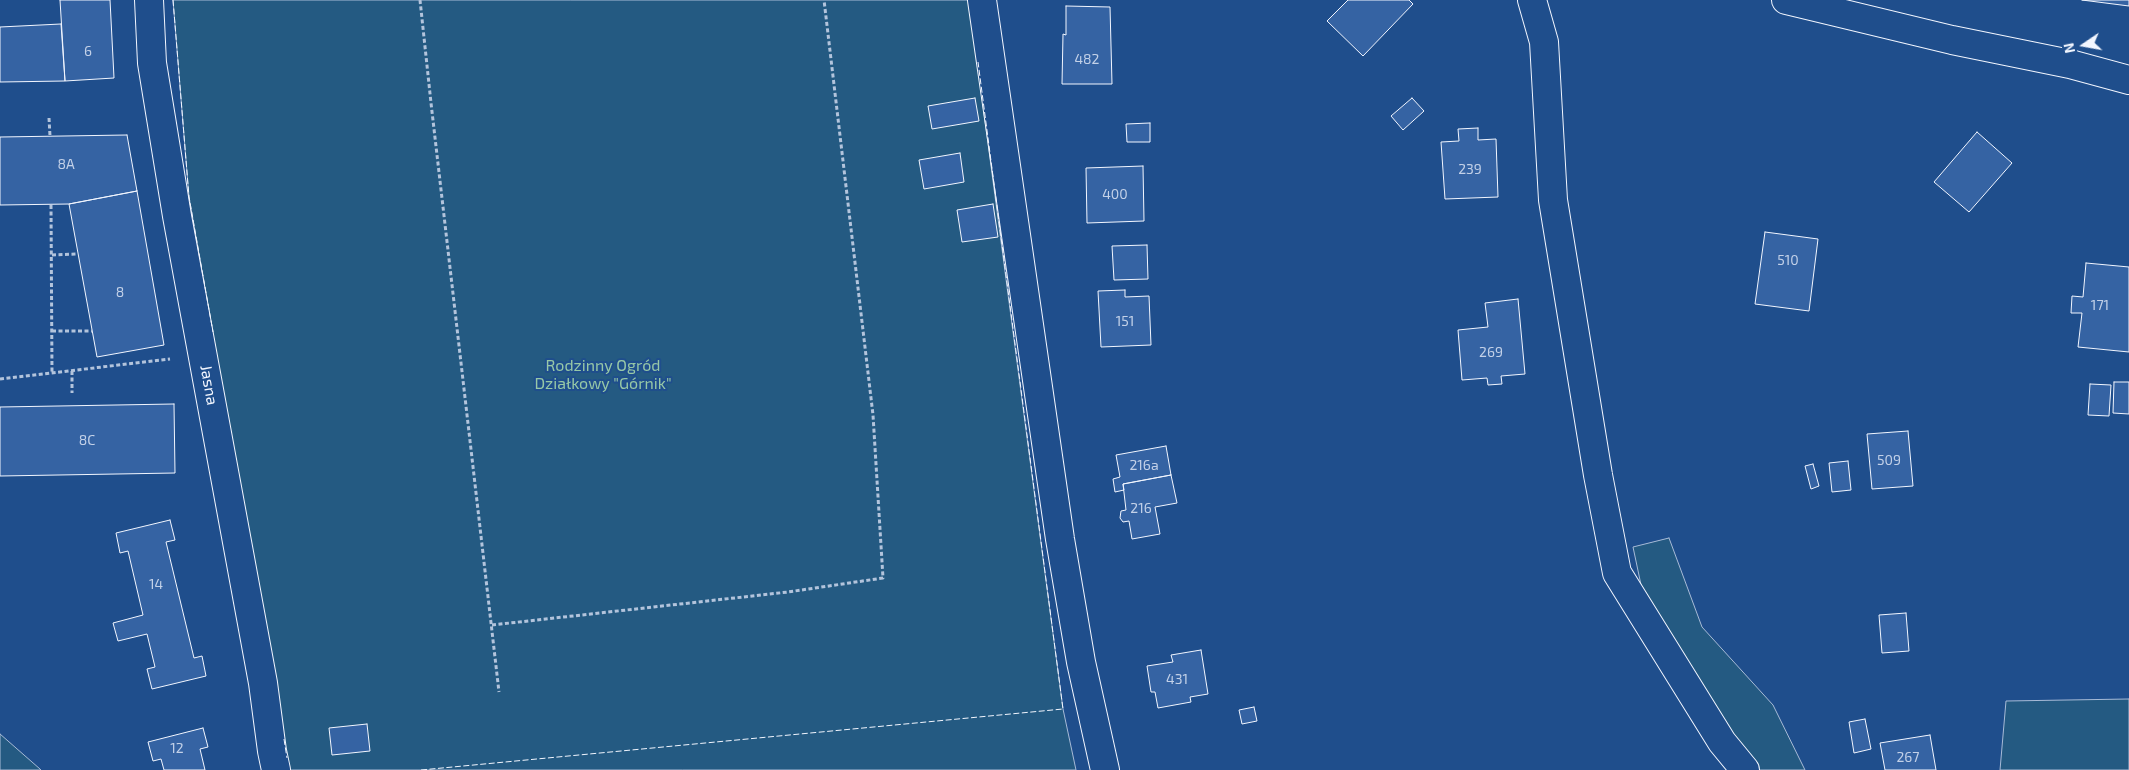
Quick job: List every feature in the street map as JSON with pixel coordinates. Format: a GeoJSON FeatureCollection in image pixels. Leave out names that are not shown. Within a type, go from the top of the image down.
{"type":"FeatureCollection","features":[{"type":"Feature","properties":{"kind":"street","name":"Jasna"},"geometry":{"type":"LineString","coordinates":[[149,0],[152,62],[203,356],[263,683],[276,770]]}},
{"type":"Feature","properties":{"kind":"street"},"geometry":{"type":"LineString","coordinates":[[982,0],[1060,539],[1081,662],[1105,770]]}},
{"type":"Feature","properties":{"kind":"street"},"geometry":{"type":"LineString","coordinates":[[1532,0],[1544,42],[1553,200],[1598,475],[1617,573],[1722,742],[1745,770]]}},
{"type":"Feature","properties":{"kind":"street"},"geometry":{"type":"LineString","coordinates":[[1786,0],[1952,40],[2070,64],[2129,80]]}},
{"type":"Feature","properties":{"kind":"path"},"geometry":{"type":"LineString","coordinates":[[420,0],[499,692]]}},
{"type":"Feature","properties":{"kind":"path"},"geometry":{"type":"LineString","coordinates":[[492,625],[788,592],[883,578],[873,415],[824,0]]}},
{"type":"Feature","properties":{"kind":"path"},"geometry":{"type":"LineString","coordinates":[[49,118],[50,136]]}},
{"type":"Feature","properties":{"kind":"path"},"geometry":{"type":"LineString","coordinates":[[51,205],[52,373]]}},
{"type":"Feature","properties":{"kind":"path"},"geometry":{"type":"LineString","coordinates":[[52,255],[78,254]]}},
{"type":"Feature","properties":{"kind":"path"},"geometry":{"type":"LineString","coordinates":[[52,331],[92,331]]}},
{"type":"Feature","properties":{"kind":"path"},"geometry":{"type":"LineString","coordinates":[[0,379],[203,356]]}},
{"type":"Feature","properties":{"kind":"path"},"geometry":{"type":"LineString","coordinates":[[72,371],[72,392]]}},
{"type":"Feature","properties":{"kind":"green space","name":"Rodzinny Ogród Działkowy \"Górnik\""},"geometry":{"type":"Polygon","coordinates":[[[173,0],[969,0],[1063,709],[1076,770],[289,770],[189,197],[173,0]]]}},
{"type":"Feature","properties":{"kind":"green space"},"geometry":{"type":"Polygon","coordinates":[[[1669,538],[1702,627],[1773,705],[1805,770],[1757,770],[1729,733],[1644,599],[1633,547],[1669,538]]]}},
{"type":"Feature","properties":{"kind":"green space"},"geometry":{"type":"Polygon","coordinates":[[[2129,699],[2129,770],[2000,770],[2006,701],[2129,699]]]}},
{"type":"Feature","properties":{"kind":"green space"},"geometry":{"type":"Polygon","coordinates":[[[0,734],[40,769],[41,770],[0,770],[0,734]]]}},
{"type":"Feature","properties":{"kind":"building"},"geometry":{"type":"Polygon","coordinates":[[[60,0],[110,0],[114,78],[65,81],[60,0]]]}},
{"type":"Feature","properties":{"kind":"building"},"geometry":{"type":"Polygon","coordinates":[[[1348,0],[1409,0],[1413,4],[1363,56],[1327,21],[1348,0]]]}},
{"type":"Feature","properties":{"kind":"building"},"geometry":{"type":"Polygon","coordinates":[[[2082,0],[2129,0],[2129,6],[2082,0]]]}},
{"type":"Feature","properties":{"kind":"building"},"geometry":{"type":"Polygon","coordinates":[[[1066,6],[1110,7],[1112,84],[1062,84],[1063,34],[1066,35],[1066,6]]]}},
{"type":"Feature","properties":{"kind":"building"},"geometry":{"type":"Polygon","coordinates":[[[61,24],[65,81],[0,82],[0,27],[61,24]]]}},
{"type":"Feature","properties":{"kind":"building"},"geometry":{"type":"Polygon","coordinates":[[[975,98],[979,121],[932,129],[928,106],[975,98]]]}},
{"type":"Feature","properties":{"kind":"building"},"geometry":{"type":"Polygon","coordinates":[[[1412,98],[1424,111],[1403,130],[1391,116],[1412,98]]]}},
{"type":"Feature","properties":{"kind":"building"},"geometry":{"type":"Polygon","coordinates":[[[1150,123],[1150,142],[1127,142],[1126,124],[1150,123]]]}},
{"type":"Feature","properties":{"kind":"building"},"geometry":{"type":"Polygon","coordinates":[[[1478,128],[1478,140],[1496,139],[1498,197],[1445,199],[1441,142],[1459,141],[1458,129],[1478,128]]]}},
{"type":"Feature","properties":{"kind":"building"},"geometry":{"type":"Polygon","coordinates":[[[1977,132],[2012,163],[1969,212],[1934,182],[1977,132]]]}},
{"type":"Feature","properties":{"kind":"building"},"geometry":{"type":"Polygon","coordinates":[[[127,135],[137,191],[69,204],[0,205],[0,137],[127,135]]]}},
{"type":"Feature","properties":{"kind":"building"},"geometry":{"type":"Polygon","coordinates":[[[960,153],[964,182],[924,189],[919,160],[960,153]]]}},
{"type":"Feature","properties":{"kind":"building"},"geometry":{"type":"Polygon","coordinates":[[[1143,166],[1144,221],[1087,223],[1086,168],[1143,166]]]}},
{"type":"Feature","properties":{"kind":"building"},"geometry":{"type":"Polygon","coordinates":[[[137,191],[164,345],[97,357],[69,204],[137,191]]]}},
{"type":"Feature","properties":{"kind":"building"},"geometry":{"type":"Polygon","coordinates":[[[993,204],[998,237],[962,242],[957,210],[993,204]]]}},
{"type":"Feature","properties":{"kind":"building"},"geometry":{"type":"Polygon","coordinates":[[[1765,232],[1818,239],[1809,311],[1755,304],[1765,232]]]}},
{"type":"Feature","properties":{"kind":"building"},"geometry":{"type":"Polygon","coordinates":[[[1147,245],[1148,279],[1114,280],[1112,246],[1147,245]]]}},
{"type":"Feature","properties":{"kind":"building"},"geometry":{"type":"Polygon","coordinates":[[[2086,263],[2129,267],[2129,352],[2078,347],[2082,313],[2071,313],[2072,296],[2083,297],[2086,263]]]}},
{"type":"Feature","properties":{"kind":"building"},"geometry":{"type":"Polygon","coordinates":[[[1125,290],[1125,297],[1149,296],[1151,345],[1101,347],[1098,291],[1125,290]]]}},
{"type":"Feature","properties":{"kind":"building"},"geometry":{"type":"Polygon","coordinates":[[[1518,299],[1525,374],[1501,376],[1502,384],[1488,385],[1487,378],[1462,380],[1458,330],[1488,327],[1485,303],[1518,299]]]}},
{"type":"Feature","properties":{"kind":"building"},"geometry":{"type":"Polygon","coordinates":[[[2114,382],[2129,382],[2129,414],[2113,413],[2114,382]]]}},
{"type":"Feature","properties":{"kind":"building"},"geometry":{"type":"Polygon","coordinates":[[[2090,384],[2111,385],[2109,416],[2088,415],[2090,384]]]}},
{"type":"Feature","properties":{"kind":"building"},"geometry":{"type":"Polygon","coordinates":[[[174,404],[175,473],[0,476],[0,407],[174,404]]]}},
{"type":"Feature","properties":{"kind":"building"},"geometry":{"type":"Polygon","coordinates":[[[1908,431],[1913,486],[1872,489],[1867,434],[1908,431]]]}},
{"type":"Feature","properties":{"kind":"building"},"geometry":{"type":"Polygon","coordinates":[[[1166,446],[1171,475],[1123,484],[1124,490],[1115,492],[1113,479],[1120,477],[1116,455],[1166,446]]]}},
{"type":"Feature","properties":{"kind":"building"},"geometry":{"type":"Polygon","coordinates":[[[1848,461],[1851,490],[1832,492],[1829,463],[1848,461]]]}},
{"type":"Feature","properties":{"kind":"building"},"geometry":{"type":"Polygon","coordinates":[[[1813,464],[1819,486],[1811,489],[1805,466],[1813,464]]]}},
{"type":"Feature","properties":{"kind":"building"},"geometry":{"type":"Polygon","coordinates":[[[1171,475],[1177,503],[1155,507],[1160,534],[1132,539],[1129,521],[1123,522],[1120,518],[1121,511],[1126,510],[1123,484],[1171,475]]]}},
{"type":"Feature","properties":{"kind":"building"},"geometry":{"type":"Polygon","coordinates":[[[170,520],[175,540],[166,542],[194,658],[202,656],[206,676],[152,689],[147,669],[155,667],[147,634],[118,641],[113,623],[143,615],[128,551],[120,553],[116,533],[170,520]]]}},
{"type":"Feature","properties":{"kind":"building"},"geometry":{"type":"Polygon","coordinates":[[[1906,613],[1909,651],[1882,653],[1879,615],[1906,613]]]}},
{"type":"Feature","properties":{"kind":"building"},"geometry":{"type":"Polygon","coordinates":[[[1201,650],[1208,694],[1190,697],[1191,702],[1158,708],[1155,692],[1151,692],[1147,666],[1173,662],[1171,655],[1201,650]]]}},
{"type":"Feature","properties":{"kind":"building"},"geometry":{"type":"Polygon","coordinates":[[[1254,707],[1257,721],[1242,724],[1239,710],[1254,707]]]}},
{"type":"Feature","properties":{"kind":"building"},"geometry":{"type":"Polygon","coordinates":[[[1865,719],[1871,749],[1854,753],[1849,722],[1865,719]]]}},
{"type":"Feature","properties":{"kind":"building"},"geometry":{"type":"Polygon","coordinates":[[[367,724],[370,751],[332,755],[329,728],[367,724]]]}},
{"type":"Feature","properties":{"kind":"building"},"geometry":{"type":"Polygon","coordinates":[[[203,728],[208,747],[200,749],[205,770],[164,770],[161,759],[153,761],[148,742],[203,728]]]}},
{"type":"Feature","properties":{"kind":"building"},"geometry":{"type":"Polygon","coordinates":[[[1930,735],[1936,770],[1885,770],[1880,743],[1930,735]]]}},
{"type":"Feature","properties":{"kind":"fence"},"geometry":{"type":"LineString","coordinates":[[173,0],[189,197],[213,332]]}},
{"type":"Feature","properties":{"kind":"fence"},"geometry":{"type":"LineString","coordinates":[[421,770],[1063,709],[978,62]]}},
{"type":"Feature","properties":{"kind":"fence"},"geometry":{"type":"LineString","coordinates":[[284,739],[287,758]]}}]}
